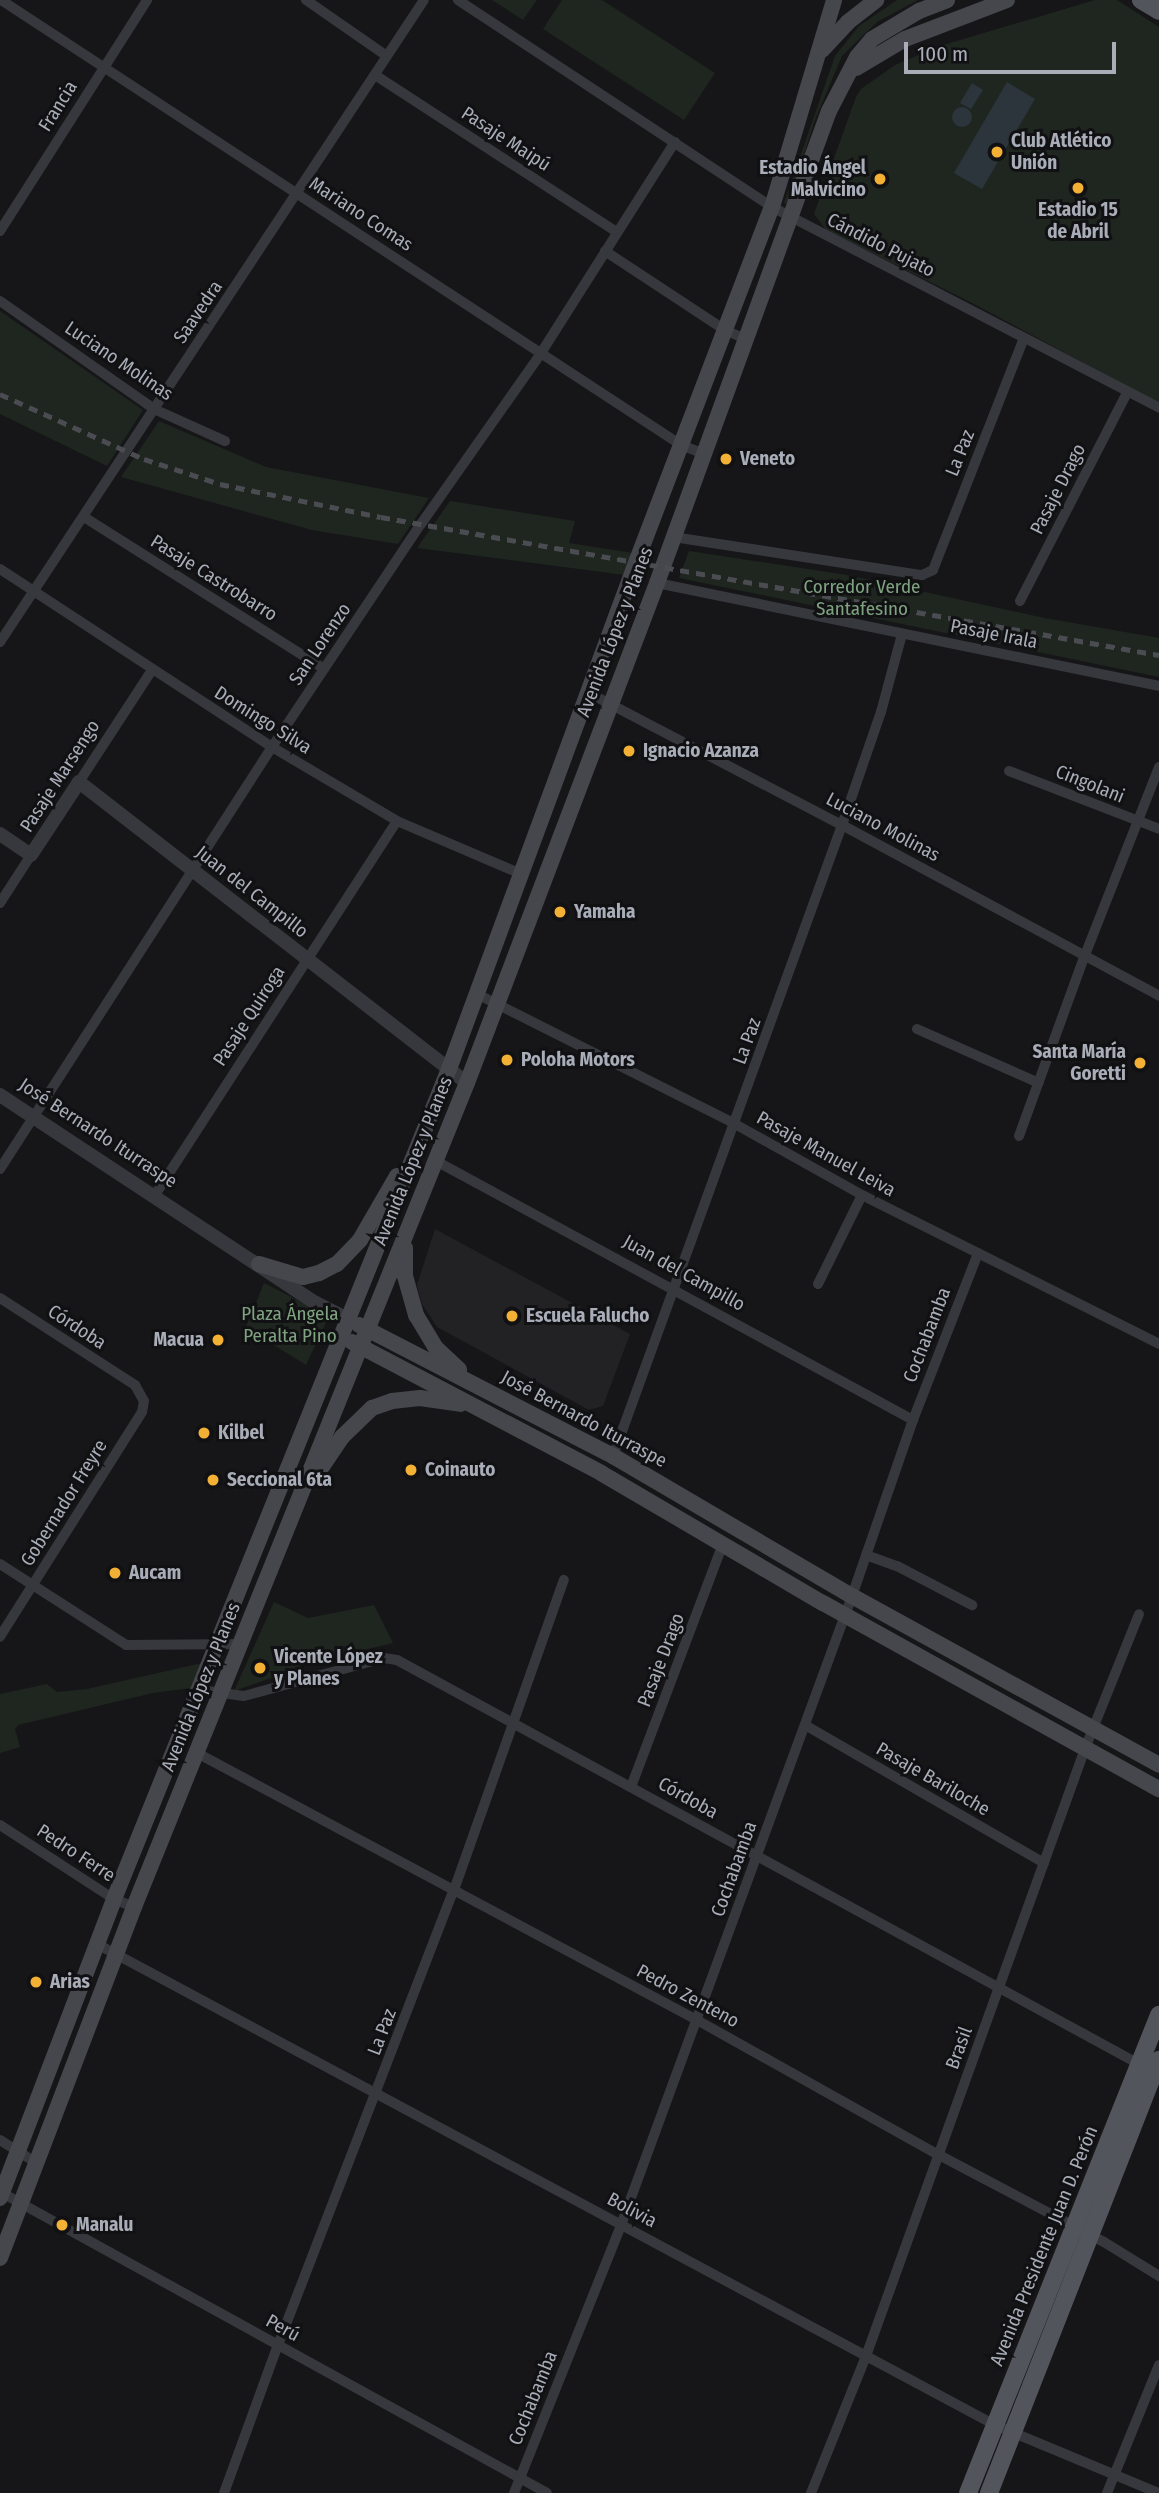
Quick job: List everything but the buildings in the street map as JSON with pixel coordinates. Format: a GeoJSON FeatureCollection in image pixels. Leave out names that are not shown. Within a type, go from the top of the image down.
{"type":"FeatureCollection","features":[{"type":"Feature","properties":{"kind":"main road","name":"Avenida López y Planes"},"geometry":{"type":"LineString","coordinates":[[1,2196],[114,1899],[449,1069],[772,206],[834,0]]}},
{"type":"Feature","properties":{"kind":"main road","name":"Avenida López y Planes"},"geometry":{"type":"LineString","coordinates":[[820,52],[848,22],[876,0]]}},
{"type":"Feature","properties":{"kind":"main road","name":"Avenida López y Planes"},"geometry":{"type":"LineString","coordinates":[[0,2258],[116,1952],[467,1083],[657,583],[792,218],[825,120],[848,74],[872,39],[919,11],[947,0]]}},
{"type":"Feature","properties":{"kind":"main road"},"geometry":{"type":"LineString","coordinates":[[848,74],[905,38],[1007,0]]}},
{"type":"Feature","properties":{"kind":"main road"},"geometry":{"type":"LineString","coordinates":[[1141,0],[1159,11]]}},
{"type":"Feature","properties":{"kind":"main road"},"geometry":{"type":"LineString","coordinates":[[259,1264],[303,1276],[327,1270],[344,1258],[367,1229],[431,1116]]}},
{"type":"Feature","properties":{"kind":"main road"},"geometry":{"type":"LineString","coordinates":[[407,1232],[405,1276],[422,1327],[447,1359],[505,1400]]}},
{"type":"Feature","properties":{"kind":"main road","name":"José Bernardo Iturraspe"},"geometry":{"type":"LineString","coordinates":[[348,1319],[613,1456],[852,1596],[1159,1765]]}},
{"type":"Feature","properties":{"kind":"main road","name":"José Bernardo Iturraspe"},"geometry":{"type":"LineString","coordinates":[[341,1337],[493,1414],[636,1493],[845,1616],[1086,1746],[1159,1789]]}},
{"type":"Feature","properties":{"kind":"main road"},"geometry":{"type":"LineString","coordinates":[[293,1515],[332,1450],[351,1427],[372,1408],[392,1401],[420,1398],[453,1403],[493,1414]]}},
{"type":"Feature","properties":{"kind":"main road","name":"Avenida Presidente Juan D. Perón"},"geometry":{"type":"LineString","coordinates":[[989,2493],[1092,2235],[1153,2068],[1159,2015]]}},
{"type":"Feature","properties":{"kind":"main road","name":"Avenida Presidente Juan D. Perón"},"geometry":{"type":"LineString","coordinates":[[968,2493],[1074,2227],[1153,2068]]}},
{"type":"Feature","properties":{"kind":"street","name":"Mariano Comas"},"geometry":{"type":"LineString","coordinates":[[1,0],[681,445],[704,454]]}},
{"type":"Feature","properties":{"kind":"street","name":"Francia"},"geometry":{"type":"LineString","coordinates":[[0,231],[147,0]]}},
{"type":"Feature","properties":{"kind":"street"},"geometry":{"type":"LineString","coordinates":[[306,0],[387,56]]}},
{"type":"Feature","properties":{"kind":"street","name":"Saavedra"},"geometry":{"type":"LineString","coordinates":[[0,642],[424,0]]}},
{"type":"Feature","properties":{"kind":"street","name":"Cándido Pujato"},"geometry":{"type":"LineString","coordinates":[[458,0],[792,218],[1159,408]]}},
{"type":"Feature","properties":{"kind":"street","name":"Pasaje Maipú"},"geometry":{"type":"LineString","coordinates":[[375,75],[617,232]]}},
{"type":"Feature","properties":{"kind":"street","name":"San Lorenzo"},"geometry":{"type":"LineString","coordinates":[[0,1169],[272,747],[421,524],[541,353],[675,142]]}},
{"type":"Feature","properties":{"kind":"street"},"geometry":{"type":"LineString","coordinates":[[606,251],[725,330],[747,340]]}},
{"type":"Feature","properties":{"kind":"street","name":"Luciano Molinas"},"geometry":{"type":"LineString","coordinates":[[0,301],[155,409],[225,441]]}},
{"type":"Feature","properties":{"kind":"street","name":"La Paz"},"geometry":{"type":"LineString","coordinates":[[673,537],[922,575],[933,570],[1024,338]]}},
{"type":"Feature","properties":{"kind":"street","name":"Pasaje Drago"},"geometry":{"type":"LineString","coordinates":[[1020,601],[1127,393]]}},
{"type":"Feature","properties":{"kind":"street","name":"Pasaje Castrobarro"},"geometry":{"type":"LineString","coordinates":[[84,517],[324,669]]}},
{"type":"Feature","properties":{"kind":"street","name":"Domingo Silva"},"geometry":{"type":"LineString","coordinates":[[0,569],[272,747],[397,821],[521,874]]}},
{"type":"Feature","properties":{"kind":"street","name":"Pasaje Irala"},"geometry":{"type":"LineString","coordinates":[[657,583],[1159,686]]}},
{"type":"Feature","properties":{"kind":"street","name":"La Paz"},"geometry":{"type":"LineString","coordinates":[[613,1456],[842,825],[881,712],[902,634]]}},
{"type":"Feature","properties":{"kind":"street","name":"Pasaje Marsengo"},"geometry":{"type":"LineString","coordinates":[[0,903],[152,670]]}},
{"type":"Feature","properties":{"kind":"street","name":"Luciano Molinas"},"geometry":{"type":"LineString","coordinates":[[589,693],[842,825],[1159,996]]}},
{"type":"Feature","properties":{"kind":"street"},"geometry":{"type":"LineString","coordinates":[[1019,1136],[1085,955],[1159,767]]}},
{"type":"Feature","properties":{"kind":"street","name":"Cingolani"},"geometry":{"type":"LineString","coordinates":[[1009,771],[1159,829]]}},
{"type":"Feature","properties":{"kind":"street","name":"Juan del Campillo"},"geometry":{"type":"LineString","coordinates":[[79,782],[467,1083]]}},
{"type":"Feature","properties":{"kind":"street","name":"Pasaje Quiroga"},"geometry":{"type":"LineString","coordinates":[[155,1195],[397,821]]}},
{"type":"Feature","properties":{"kind":"street"},"geometry":{"type":"LineString","coordinates":[[0,834],[32,855]]}},
{"type":"Feature","properties":{"kind":"street","name":"Pasaje Manuel Leiva"},"geometry":{"type":"LineString","coordinates":[[477,994],[735,1124],[862,1195],[1159,1344]]}},
{"type":"Feature","properties":{"kind":"street"},"geometry":{"type":"LineString","coordinates":[[917,1029],[1039,1083]]}},
{"type":"Feature","properties":{"kind":"street","name":"José Bernardo Iturraspe"},"geometry":{"type":"LineString","coordinates":[[0,1095],[316,1303],[348,1319]]}},
{"type":"Feature","properties":{"kind":"street","name":"Juan del Campillo"},"geometry":{"type":"LineString","coordinates":[[436,1161],[913,1420]]}},
{"type":"Feature","properties":{"kind":"street"},"geometry":{"type":"LineString","coordinates":[[818,1284],[862,1195]]}},
{"type":"Feature","properties":{"kind":"street","name":"Cochabamba"},"geometry":{"type":"LineString","coordinates":[[514,2493],[621,2225],[845,1616],[913,1420],[978,1253]]}},
{"type":"Feature","properties":{"kind":"street","name":"Córdoba"},"geometry":{"type":"LineString","coordinates":[[0,1297],[135,1385]]}},
{"type":"Feature","properties":{"kind":"street","name":"Gobernador Freyre"},"geometry":{"type":"LineString","coordinates":[[0,1637],[142,1412],[144,1401],[135,1385]]}},
{"type":"Feature","properties":{"kind":"street","name":"Pasaje Drago"},"geometry":{"type":"LineString","coordinates":[[631,1787],[722,1546]]}},
{"type":"Feature","properties":{"kind":"street"},"geometry":{"type":"LineString","coordinates":[[866,1555],[897,1566],[972,1605]]}},
{"type":"Feature","properties":{"kind":"street"},"geometry":{"type":"LineString","coordinates":[[0,1564],[126,1645],[241,1644]]}},
{"type":"Feature","properties":{"kind":"street","name":"La Paz"},"geometry":{"type":"LineString","coordinates":[[224,2493],[278,2345],[454,1890],[564,1580]]}},
{"type":"Feature","properties":{"kind":"street","name":"Brasil"},"geometry":{"type":"LineString","coordinates":[[811,2493],[866,2356],[1086,1746],[1139,1614]]}},
{"type":"Feature","properties":{"kind":"street","name":"Córdoba"},"geometry":{"type":"LineString","coordinates":[[200,1690],[244,1696],[384,1658],[397,1660],[1000,1988],[1153,2068]]}},
{"type":"Feature","properties":{"kind":"street","name":"Pasaje Bariloche"},"geometry":{"type":"LineString","coordinates":[[805,1726],[1044,1863]]}},
{"type":"Feature","properties":{"kind":"street","name":"Pedro Zenteno"},"geometry":{"type":"LineString","coordinates":[[197,1753],[697,2020],[939,2155],[1092,2235],[1159,2276]]}},
{"type":"Feature","properties":{"kind":"street","name":"Pedro Ferre"},"geometry":{"type":"LineString","coordinates":[[0,1825],[114,1899],[134,1907]]}},
{"type":"Feature","properties":{"kind":"street","name":"Bolivia"},"geometry":{"type":"LineString","coordinates":[[97,1944],[995,2425],[1158,2493]]}},
{"type":"Feature","properties":{"kind":"street"},"geometry":{"type":"LineString","coordinates":[[0,2140],[35,2162]]}},
{"type":"Feature","properties":{"kind":"street","name":"Perú"},"geometry":{"type":"LineString","coordinates":[[1,2196],[547,2493]]}},
{"type":"Feature","properties":{"kind":"street"},"geometry":{"type":"LineString","coordinates":[[1107,2493],[1159,2365]]}},
{"type":"Feature","properties":{"kind":"shaded area"},"geometry":{"type":"Polygon","coordinates":[[[1007,82],[1035,99],[982,189],[954,173],[1007,82]]]}},
{"type":"Feature","properties":{"kind":"shaded area"},"geometry":{"type":"Polygon","coordinates":[[[972,83],[983,90],[971,109],[960,103],[972,83]]]}},
{"type":"Feature","properties":{"kind":"shaded area"},"geometry":{"type":"Polygon","coordinates":[[[962,107],[969,110],[972,117],[969,124],[962,127],[955,124],[952,117],[955,110],[962,107]]]}},
{"type":"Feature","properties":{"kind":"shaded area","name":"Escuela Falucho"},"geometry":{"type":"Polygon","coordinates":[[[435,1229],[630,1334],[603,1406],[589,1410],[437,1327],[422,1304],[417,1285],[435,1229]]]}},
{"type":"Feature","properties":{"kind":"green space"},"geometry":{"type":"Polygon","coordinates":[[[492,0],[537,0],[523,20],[492,0]]]}},
{"type":"Feature","properties":{"kind":"green space"},"geometry":{"type":"Polygon","coordinates":[[[562,0],[602,0],[715,73],[684,120],[543,29],[562,0]]]}},
{"type":"Feature","properties":{"kind":"green space"},"geometry":{"type":"Polygon","coordinates":[[[897,0],[918,0],[877,22],[842,56],[815,120],[788,204],[784,203],[835,56],[859,26],[897,0]]]}},
{"type":"Feature","properties":{"kind":"green space","name":"Club Atlético Unión"},"geometry":{"type":"Polygon","coordinates":[[[1095,0],[1117,0],[1159,27],[1159,403],[974,304],[826,230],[814,214],[861,89],[895,65],[940,46],[1095,0]]]}},
{"type":"Feature","properties":{"kind":"green space"},"geometry":{"type":"Polygon","coordinates":[[[0,311],[143,410],[107,466],[0,414],[0,311]]]}},
{"type":"Feature","properties":{"kind":"green space"},"geometry":{"type":"Polygon","coordinates":[[[159,421],[266,467],[429,498],[398,544],[312,530],[121,477],[159,421]]]}},
{"type":"Feature","properties":{"kind":"green space"},"geometry":{"type":"Polygon","coordinates":[[[450,501],[575,521],[569,543],[633,553],[625,575],[417,548],[450,501]]]}},
{"type":"Feature","properties":{"kind":"green space","name":"Corredor Verde Santafesino"},"geometry":{"type":"Polygon","coordinates":[[[689,551],[847,575],[1045,618],[1159,638],[1159,677],[679,578],[689,551]]]}},
{"type":"Feature","properties":{"kind":"green space","name":"Plaza Ángela Peralta Pino"},"geometry":{"type":"Polygon","coordinates":[[[264,1283],[329,1316],[306,1365],[264,1339],[244,1332],[264,1283]]]}},
{"type":"Feature","properties":{"kind":"green space"},"geometry":{"type":"Polygon","coordinates":[[[274,1602],[308,1618],[374,1605],[393,1643],[325,1659],[234,1691],[274,1602]]]}},
{"type":"Feature","properties":{"kind":"green space"},"geometry":{"type":"Polygon","coordinates":[[[202,1663],[191,1688],[153,1693],[18,1725],[15,1729],[20,1747],[0,1753],[0,1694],[47,1684],[57,1692],[87,1689],[202,1663]]]}},
{"type":"Feature","properties":{"kind":"railway"},"geometry":{"type":"LineString","coordinates":[[0,394],[144,459],[220,484],[381,517],[1159,655]]}},
{"type":"Feature","properties":{"kind":"place","name":"Club Atlético Unión"},"geometry":{"type":"Point","coordinates":[997,152]}},
{"type":"Feature","properties":{"kind":"place","name":"Estadio Ángel Malvicino"},"geometry":{"type":"Point","coordinates":[880,179]}},
{"type":"Feature","properties":{"kind":"place","name":"Estadio 15 de Abril"},"geometry":{"type":"Point","coordinates":[1078,188]}},
{"type":"Feature","properties":{"kind":"place","name":"Veneto"},"geometry":{"type":"Point","coordinates":[726,459]}},
{"type":"Feature","properties":{"kind":"place","name":"Ignacio Azanza"},"geometry":{"type":"Point","coordinates":[629,751]}},
{"type":"Feature","properties":{"kind":"place","name":"Yamaha"},"geometry":{"type":"Point","coordinates":[560,912]}},
{"type":"Feature","properties":{"kind":"place","name":"Poloha Motors"},"geometry":{"type":"Point","coordinates":[507,1060]}},
{"type":"Feature","properties":{"kind":"place","name":"Santa María Goretti"},"geometry":{"type":"Point","coordinates":[1140,1063]}},
{"type":"Feature","properties":{"kind":"place","name":"Escuela Falucho"},"geometry":{"type":"Point","coordinates":[512,1316]}},
{"type":"Feature","properties":{"kind":"place","name":"Macua"},"geometry":{"type":"Point","coordinates":[218,1340]}},
{"type":"Feature","properties":{"kind":"place","name":"Kilbel"},"geometry":{"type":"Point","coordinates":[204,1433]}},
{"type":"Feature","properties":{"kind":"place","name":"Coinauto"},"geometry":{"type":"Point","coordinates":[411,1470]}},
{"type":"Feature","properties":{"kind":"place","name":"Seccional 6ta"},"geometry":{"type":"Point","coordinates":[213,1480]}},
{"type":"Feature","properties":{"kind":"place","name":"Aucam"},"geometry":{"type":"Point","coordinates":[115,1573]}},
{"type":"Feature","properties":{"kind":"place","name":"Vicente López y Planes"},"geometry":{"type":"Point","coordinates":[260,1668]}},
{"type":"Feature","properties":{"kind":"place","name":"Arias"},"geometry":{"type":"Point","coordinates":[36,1982]}},
{"type":"Feature","properties":{"kind":"place","name":"Manalu"},"geometry":{"type":"Point","coordinates":[62,2225]}}]}
